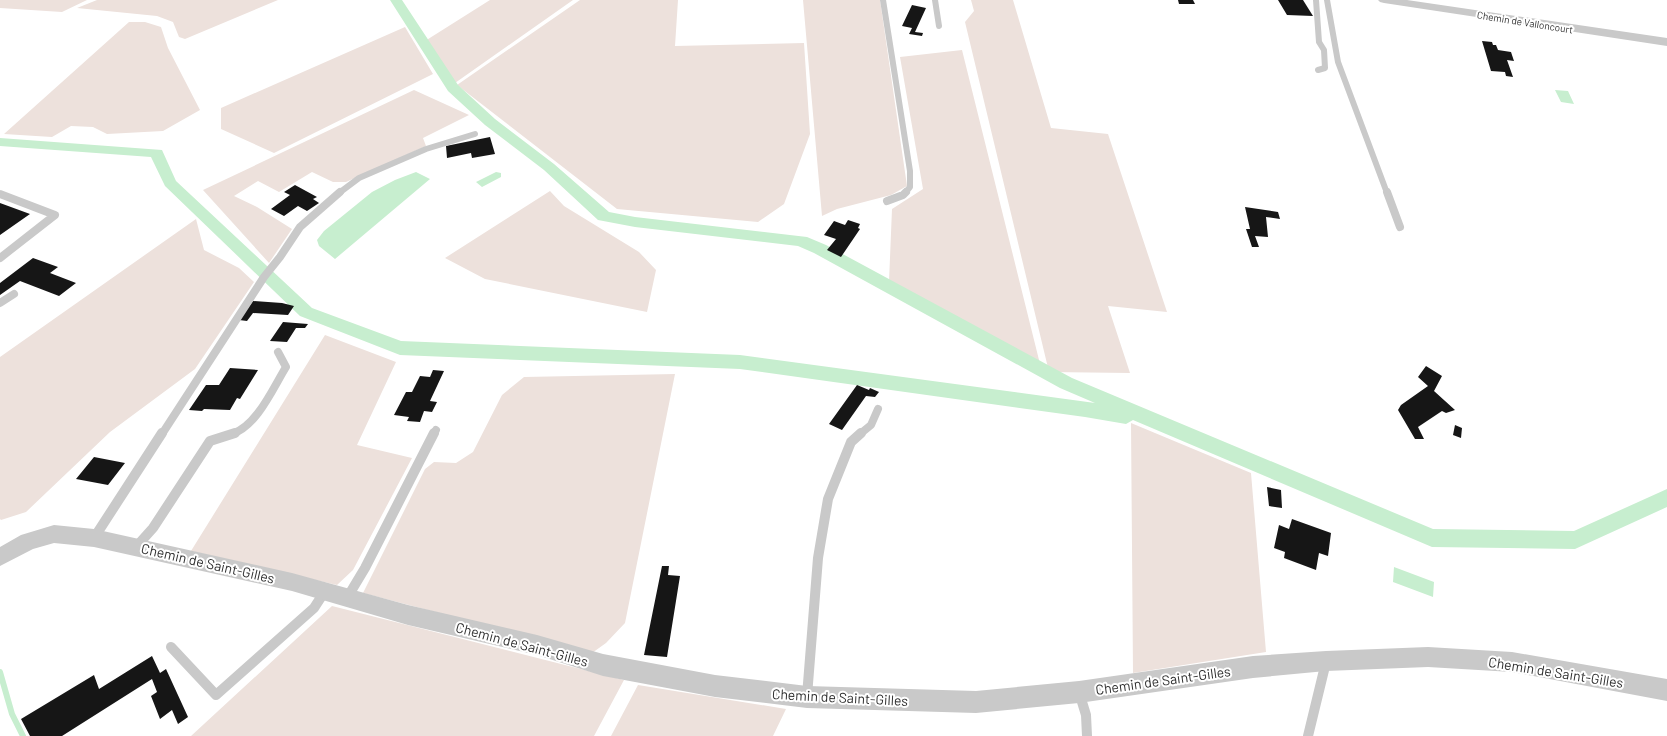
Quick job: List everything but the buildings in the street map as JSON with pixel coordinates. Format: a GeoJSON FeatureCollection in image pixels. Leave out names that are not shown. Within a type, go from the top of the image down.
{"type":"FeatureCollection","features":[{"type":"Feature","properties":{"kind":"street","name":"Chemin de Valloncourt"},"geometry":{"type":"LineString","coordinates":[[1384,0],[1410,2],[1667,42]]}},
{"type":"Feature","properties":{"kind":"street","name":"Chemin de Saint-Gilles"},"geometry":{"type":"LineString","coordinates":[[28,541],[54,534],[94,538],[292,582],[408,615],[537,645],[603,666],[715,686],[807,697],[976,702],[1079,692],[1253,667],[1326,661],[1428,657],[1512,662],[1667,690]]}},
{"type":"Feature","properties":{"kind":"street"},"geometry":{"type":"LineString","coordinates":[[0,545],[9,541],[28,541]]}},
{"type":"Feature","properties":{"kind":"street"},"geometry":{"type":"LineString","coordinates":[[0,557],[28,541]]}},
{"type":"Feature","properties":{"kind":"lane"},"geometry":{"type":"LineString","coordinates":[[883,0],[910,171],[910,187],[903,195],[887,201]]}},
{"type":"Feature","properties":{"kind":"lane"},"geometry":{"type":"LineString","coordinates":[[935,0],[939,26]]}},
{"type":"Feature","properties":{"kind":"lane"},"geometry":{"type":"LineString","coordinates":[[1316,0],[1319,42],[1324,50],[1325,68],[1318,70]]}},
{"type":"Feature","properties":{"kind":"lane"},"geometry":{"type":"LineString","coordinates":[[1327,0],[1338,62],[1400,227]]}},
{"type":"Feature","properties":{"kind":"lane"},"geometry":{"type":"LineString","coordinates":[[94,538],[264,277],[280,257],[300,227],[336,195],[359,178],[426,149],[475,134]]}},
{"type":"Feature","properties":{"kind":"lane"},"geometry":{"type":"LineString","coordinates":[[0,194],[54,215],[0,258]]}},
{"type":"Feature","properties":{"kind":"lane"},"geometry":{"type":"LineString","coordinates":[[0,304],[14,294]]}},
{"type":"Feature","properties":{"kind":"lane"},"geometry":{"type":"LineString","coordinates":[[136,547],[154,528],[210,441],[239,432],[255,418],[286,367],[278,352]]}},
{"type":"Feature","properties":{"kind":"lane"},"geometry":{"type":"LineString","coordinates":[[807,697],[818,558],[828,499],[851,442],[871,425],[878,409]]}},
{"type":"Feature","properties":{"kind":"lane"},"geometry":{"type":"LineString","coordinates":[[347,598],[365,568],[436,430]]}},
{"type":"Feature","properties":{"kind":"lane"},"geometry":{"type":"LineString","coordinates":[[171,647],[216,695],[314,608],[325,591]]}},
{"type":"Feature","properties":{"kind":"lane"},"geometry":{"type":"LineString","coordinates":[[1308,736],[1326,661]]}},
{"type":"Feature","properties":{"kind":"lane"},"geometry":{"type":"LineString","coordinates":[[1079,692],[1086,715],[1087,736]]}},
{"type":"Feature","properties":{"kind":"shaded area"},"geometry":{"type":"Polygon","coordinates":[[[0,0],[87,0],[62,12],[0,8],[0,0]]]}},
{"type":"Feature","properties":{"kind":"shaded area"},"geometry":{"type":"Polygon","coordinates":[[[97,0],[278,0],[185,39],[179,37],[173,22],[157,16],[77,8],[97,0]]]}},
{"type":"Feature","properties":{"kind":"shaded area"},"geometry":{"type":"Polygon","coordinates":[[[490,0],[573,0],[455,83],[425,41],[490,0]]]}},
{"type":"Feature","properties":{"kind":"shaded area"},"geometry":{"type":"Polygon","coordinates":[[[580,0],[678,0],[675,46],[804,43],[810,134],[784,204],[758,222],[617,209],[457,85],[580,0]]]}},
{"type":"Feature","properties":{"kind":"shaded area"},"geometry":{"type":"Polygon","coordinates":[[[803,0],[880,0],[907,186],[891,195],[837,209],[822,216],[803,0]]]}},
{"type":"Feature","properties":{"kind":"shaded area"},"geometry":{"type":"Polygon","coordinates":[[[971,0],[1013,0],[1051,128],[1108,134],[1167,312],[1108,306],[1130,373],[1049,372],[965,22],[974,11],[971,0]]]}},
{"type":"Feature","properties":{"kind":"shaded area"},"geometry":{"type":"Polygon","coordinates":[[[129,22],[145,22],[161,27],[168,48],[200,110],[163,131],[107,134],[93,127],[71,126],[52,137],[4,134],[129,22]]]}},
{"type":"Feature","properties":{"kind":"shaded area"},"geometry":{"type":"Polygon","coordinates":[[[405,27],[433,74],[274,153],[221,129],[221,108],[405,27]]]}},
{"type":"Feature","properties":{"kind":"shaded area"},"geometry":{"type":"Polygon","coordinates":[[[962,50],[1040,364],[889,282],[892,209],[923,189],[900,57],[962,50]]]}},
{"type":"Feature","properties":{"kind":"shaded area"},"geometry":{"type":"Polygon","coordinates":[[[414,90],[469,115],[423,138],[426,146],[346,182],[333,182],[312,172],[279,192],[258,181],[234,196],[257,207],[292,229],[269,263],[203,190],[414,90]]]}},
{"type":"Feature","properties":{"kind":"shaded area"},"geometry":{"type":"Polygon","coordinates":[[[1555,90],[1568,91],[1574,104],[1561,102],[1555,90]]]}},
{"type":"Feature","properties":{"kind":"shaded area"},"geometry":{"type":"Polygon","coordinates":[[[416,172],[430,179],[335,259],[319,246],[317,240],[324,231],[372,192],[395,180],[416,172]]]}},
{"type":"Feature","properties":{"kind":"shaded area"},"geometry":{"type":"Polygon","coordinates":[[[496,172],[501,173],[501,177],[482,187],[476,182],[496,172]]]}},
{"type":"Feature","properties":{"kind":"shaded area"},"geometry":{"type":"Polygon","coordinates":[[[550,191],[564,206],[639,252],[656,270],[647,312],[485,279],[445,258],[550,191]]]}},
{"type":"Feature","properties":{"kind":"shaded area"},"geometry":{"type":"Polygon","coordinates":[[[196,219],[204,250],[239,268],[254,282],[195,369],[110,432],[26,512],[1,520],[0,357],[196,219]]]}},
{"type":"Feature","properties":{"kind":"shaded area"},"geometry":{"type":"Polygon","coordinates":[[[325,335],[396,362],[357,445],[412,458],[353,570],[337,585],[191,551],[325,335]]]}},
{"type":"Feature","properties":{"kind":"shaded area"},"geometry":{"type":"Polygon","coordinates":[[[675,374],[625,623],[606,643],[592,653],[363,593],[425,469],[434,462],[456,463],[473,452],[502,395],[524,377],[675,374]]]}},
{"type":"Feature","properties":{"kind":"shaded area"},"geometry":{"type":"Polygon","coordinates":[[[1131,423],[1251,473],[1266,652],[1133,673],[1131,423]]]}},
{"type":"Feature","properties":{"kind":"shaded area"},"geometry":{"type":"Polygon","coordinates":[[[1394,567],[1434,582],[1433,597],[1393,582],[1394,567]]]}},
{"type":"Feature","properties":{"kind":"shaded area"},"geometry":{"type":"Polygon","coordinates":[[[332,606],[624,680],[594,736],[191,736],[332,606]]]}},
{"type":"Feature","properties":{"kind":"shaded area"},"geometry":{"type":"Polygon","coordinates":[[[638,685],[786,709],[773,736],[611,736],[638,685]]]}},
{"type":"Feature","properties":{"kind":"waterway"},"geometry":{"type":"LineString","coordinates":[[396,0],[453,88],[490,122],[549,167],[604,216],[635,222],[801,241],[820,249],[1066,383],[1432,538],[1575,540],[1667,498]]}},
{"type":"Feature","properties":{"kind":"waterway"},"geometry":{"type":"LineString","coordinates":[[0,142],[157,153],[170,183],[306,312],[400,348],[740,362],[1085,409],[1126,416]]}},
{"type":"Feature","properties":{"kind":"waterway"},"geometry":{"type":"LineString","coordinates":[[0,672],[12,714],[23,736]]}}]}
